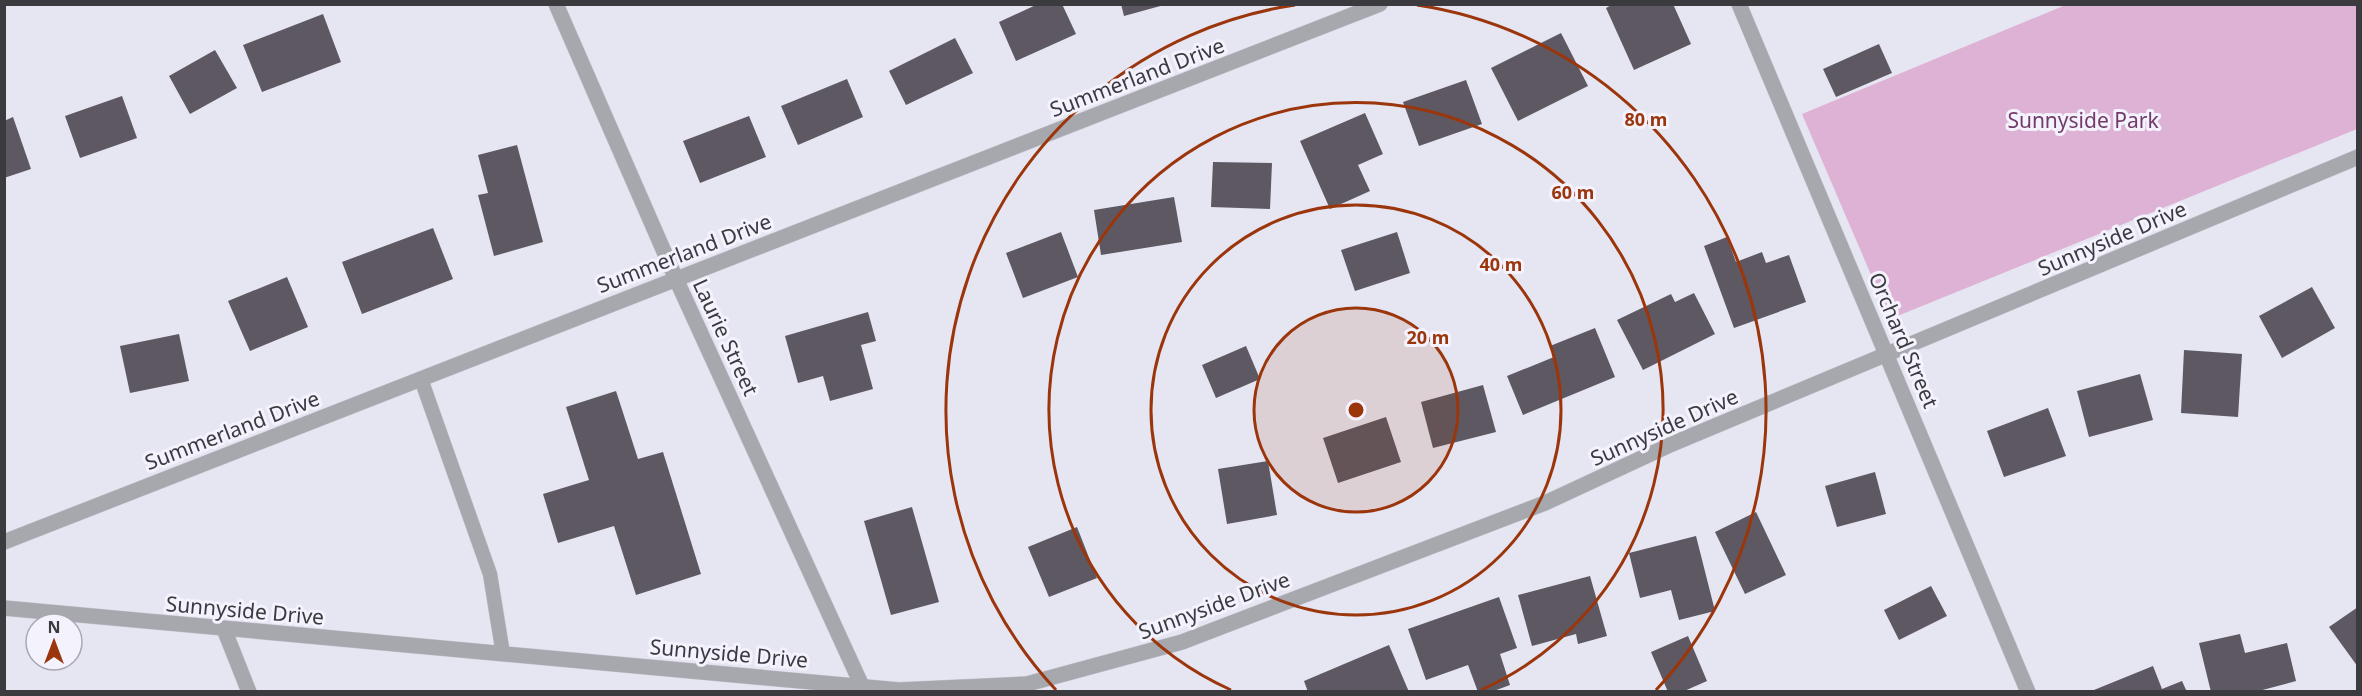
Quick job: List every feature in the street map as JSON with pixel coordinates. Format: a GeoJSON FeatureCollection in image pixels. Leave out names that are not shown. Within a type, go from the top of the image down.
{"type":"FeatureCollection","features":[{"type":"Feature","properties":{"kind":"street","name":"Laurie Street"},"geometry":{"type":"LineString","coordinates":[[556,4],[676,279],[862,686]]}},
{"type":"Feature","properties":{"kind":"street","name":"Summerland Drive"},"geometry":{"type":"LineString","coordinates":[[4,542],[1380,4]]}},
{"type":"Feature","properties":{"kind":"street","name":"Orchard Street"},"geometry":{"type":"LineString","coordinates":[[1739,4],[2028,692]]}},
{"type":"Feature","properties":{"kind":"street","name":"Sunnyside Drive"},"geometry":{"type":"LineString","coordinates":[[4,608],[899,690],[1027,684],[1182,642],[1545,503],[1672,444],[2358,157]]}},
{"type":"Feature","properties":{"kind":"street"},"geometry":{"type":"LineString","coordinates":[[224,629],[249,692]]}},
{"type":"Feature","properties":{"kind":"lane"},"geometry":{"type":"LineString","coordinates":[[421,379],[490,574],[504,654]]}},
{"type":"Feature","properties":{"kind":"green space","name":"Sunnyside Park"},"geometry":{"type":"Polygon","coordinates":[[[2068,4],[2357,5],[2357,129],[1890,319],[1802,114],[2068,4]]]}},
{"type":"Feature","properties":{"kind":"building"},"geometry":{"type":"Polygon","coordinates":[[[1038,4],[1062,4],[1076,34],[1016,61],[999,22],[1038,4]]]}},
{"type":"Feature","properties":{"kind":"building"},"geometry":{"type":"Polygon","coordinates":[[[1121,4],[1164,4],[1164,5],[1124,16],[1121,4]]]}},
{"type":"Feature","properties":{"kind":"building"},"geometry":{"type":"Polygon","coordinates":[[[1613,4],[1673,4],[1691,44],[1634,70],[1606,8],[1613,4]]]}},
{"type":"Feature","properties":{"kind":"building"},"geometry":{"type":"Polygon","coordinates":[[[323,14],[341,62],[262,92],[243,45],[323,14]]]}},
{"type":"Feature","properties":{"kind":"building"},"geometry":{"type":"Polygon","coordinates":[[[1561,33],[1588,86],[1518,121],[1491,68],[1561,33]]]}},
{"type":"Feature","properties":{"kind":"building"},"geometry":{"type":"Polygon","coordinates":[[[955,38],[973,73],[906,105],[889,71],[955,38]]]}},
{"type":"Feature","properties":{"kind":"building"},"geometry":{"type":"Polygon","coordinates":[[[1879,44],[1892,73],[1836,97],[1823,69],[1879,44]]]}},
{"type":"Feature","properties":{"kind":"building"},"geometry":{"type":"Polygon","coordinates":[[[215,50],[237,88],[190,114],[169,76],[215,50]]]}},
{"type":"Feature","properties":{"kind":"building"},"geometry":{"type":"Polygon","coordinates":[[[847,79],[863,117],[798,145],[781,106],[847,79]]]}},
{"type":"Feature","properties":{"kind":"building"},"geometry":{"type":"Polygon","coordinates":[[[1466,80],[1482,124],[1419,146],[1403,102],[1466,80]]]}},
{"type":"Feature","properties":{"kind":"building"},"geometry":{"type":"Polygon","coordinates":[[[122,96],[137,138],[80,158],[65,116],[122,96]]]}},
{"type":"Feature","properties":{"kind":"building"},"geometry":{"type":"Polygon","coordinates":[[[1365,113],[1383,154],[1358,165],[1370,191],[1330,209],[1300,141],[1365,113]]]}},
{"type":"Feature","properties":{"kind":"building"},"geometry":{"type":"Polygon","coordinates":[[[749,116],[766,157],[700,183],[683,141],[749,116]]]}},
{"type":"Feature","properties":{"kind":"building"},"geometry":{"type":"Polygon","coordinates":[[[13,117],[31,169],[4,178],[4,121],[13,117]]]}},
{"type":"Feature","properties":{"kind":"building"},"geometry":{"type":"Polygon","coordinates":[[[517,145],[543,242],[494,256],[478,195],[488,193],[478,155],[517,145]]]}},
{"type":"Feature","properties":{"kind":"building"},"geometry":{"type":"Polygon","coordinates":[[[1213,162],[1272,163],[1270,209],[1211,207],[1213,162]]]}},
{"type":"Feature","properties":{"kind":"building"},"geometry":{"type":"Polygon","coordinates":[[[1174,197],[1182,242],[1101,255],[1094,210],[1174,197]]]}},
{"type":"Feature","properties":{"kind":"building"},"geometry":{"type":"Polygon","coordinates":[[[433,228],[453,279],[362,314],[342,262],[433,228]]]}},
{"type":"Feature","properties":{"kind":"building"},"geometry":{"type":"Polygon","coordinates":[[[1061,232],[1078,277],[1023,298],[1006,253],[1061,232]]]}},
{"type":"Feature","properties":{"kind":"building"},"geometry":{"type":"Polygon","coordinates":[[[1397,232],[1410,273],[1355,291],[1341,250],[1397,232]]]}},
{"type":"Feature","properties":{"kind":"building"},"geometry":{"type":"Polygon","coordinates":[[[1727,237],[1736,262],[1762,252],[1766,263],[1789,255],[1806,302],[1734,328],[1704,246],[1727,237]]]}},
{"type":"Feature","properties":{"kind":"building"},"geometry":{"type":"Polygon","coordinates":[[[287,277],[308,327],[250,351],[228,301],[287,277]]]}},
{"type":"Feature","properties":{"kind":"building"},"geometry":{"type":"Polygon","coordinates":[[[2312,287],[2335,328],[2282,358],[2259,316],[2312,287]]]}},
{"type":"Feature","properties":{"kind":"building"},"geometry":{"type":"Polygon","coordinates":[[[1694,293],[1715,334],[1643,370],[1617,320],[1671,294],[1675,302],[1694,293]]]}},
{"type":"Feature","properties":{"kind":"building"},"geometry":{"type":"Polygon","coordinates":[[[868,312],[876,341],[861,345],[873,389],[830,401],[823,376],[798,383],[785,336],[868,312]]]}},
{"type":"Feature","properties":{"kind":"building"},"geometry":{"type":"Polygon","coordinates":[[[1595,328],[1615,377],[1523,415],[1507,376],[1554,357],[1550,346],[1595,328]]]}},
{"type":"Feature","properties":{"kind":"building"},"geometry":{"type":"Polygon","coordinates":[[[179,334],[189,381],[130,393],[120,346],[179,334]]]}},
{"type":"Feature","properties":{"kind":"building"},"geometry":{"type":"Polygon","coordinates":[[[1246,346],[1260,379],[1216,398],[1202,365],[1246,346]]]}},
{"type":"Feature","properties":{"kind":"building"},"geometry":{"type":"Polygon","coordinates":[[[2184,350],[2242,354],[2238,417],[2181,413],[2184,350]]]}},
{"type":"Feature","properties":{"kind":"building"},"geometry":{"type":"Polygon","coordinates":[[[2140,374],[2153,420],[2089,437],[2077,391],[2140,374]]]}},
{"type":"Feature","properties":{"kind":"building"},"geometry":{"type":"Polygon","coordinates":[[[1483,385],[1496,432],[1433,448],[1421,402],[1483,385]]]}},
{"type":"Feature","properties":{"kind":"building"},"geometry":{"type":"Polygon","coordinates":[[[616,391],[638,459],[663,452],[701,574],[636,595],[614,526],[558,543],[543,494],[589,480],[566,407],[616,391]]]}},
{"type":"Feature","properties":{"kind":"building"},"geometry":{"type":"Polygon","coordinates":[[[2048,408],[2066,456],[2004,477],[1987,431],[2048,408]]]}},
{"type":"Feature","properties":{"kind":"building"},"geometry":{"type":"Polygon","coordinates":[[[1386,417],[1401,462],[1338,483],[1323,438],[1386,417]]]}},
{"type":"Feature","properties":{"kind":"building"},"geometry":{"type":"Polygon","coordinates":[[[1268,461],[1277,515],[1227,524],[1218,469],[1268,461]]]}},
{"type":"Feature","properties":{"kind":"building"},"geometry":{"type":"Polygon","coordinates":[[[1875,472],[1886,514],[1837,527],[1825,486],[1875,472]]]}},
{"type":"Feature","properties":{"kind":"building"},"geometry":{"type":"Polygon","coordinates":[[[912,507],[939,602],[891,615],[864,521],[912,507]]]}},
{"type":"Feature","properties":{"kind":"building"},"geometry":{"type":"Polygon","coordinates":[[[1756,512],[1786,575],[1745,594],[1715,532],[1756,512]]]}},
{"type":"Feature","properties":{"kind":"building"},"geometry":{"type":"Polygon","coordinates":[[[1077,527],[1097,578],[1049,597],[1028,547],[1077,527]]]}},
{"type":"Feature","properties":{"kind":"building"},"geometry":{"type":"Polygon","coordinates":[[[1696,536],[1715,611],[1679,620],[1671,590],[1640,598],[1629,553],[1696,536]]]}},
{"type":"Feature","properties":{"kind":"building"},"geometry":{"type":"Polygon","coordinates":[[[1590,576],[1607,636],[1578,644],[1576,634],[1532,646],[1518,595],[1590,576]]]}},
{"type":"Feature","properties":{"kind":"building"},"geometry":{"type":"Polygon","coordinates":[[[1931,586],[1947,616],[1899,640],[1884,610],[1931,586]]]}},
{"type":"Feature","properties":{"kind":"building"},"geometry":{"type":"Polygon","coordinates":[[[1499,597],[1517,648],[1500,654],[1510,685],[1491,692],[1478,692],[1468,665],[1426,680],[1408,629],[1499,597]]]}},
{"type":"Feature","properties":{"kind":"building"},"geometry":{"type":"Polygon","coordinates":[[[2358,607],[2358,667],[2329,627],[2358,607]]]}},
{"type":"Feature","properties":{"kind":"building"},"geometry":{"type":"Polygon","coordinates":[[[2240,634],[2245,653],[2287,643],[2296,681],[2255,692],[2211,692],[2199,643],[2240,634]]]}},
{"type":"Feature","properties":{"kind":"building"},"geometry":{"type":"Polygon","coordinates":[[[1688,636],[1707,681],[1682,692],[1668,692],[1651,652],[1688,636]]]}},
{"type":"Feature","properties":{"kind":"building"},"geometry":{"type":"Polygon","coordinates":[[[1389,645],[1409,692],[1308,692],[1304,681],[1389,645]]]}},
{"type":"Feature","properties":{"kind":"building"},"geometry":{"type":"Polygon","coordinates":[[[2153,666],[2162,689],[2182,681],[2187,692],[2089,692],[2153,666]]]}}]}
